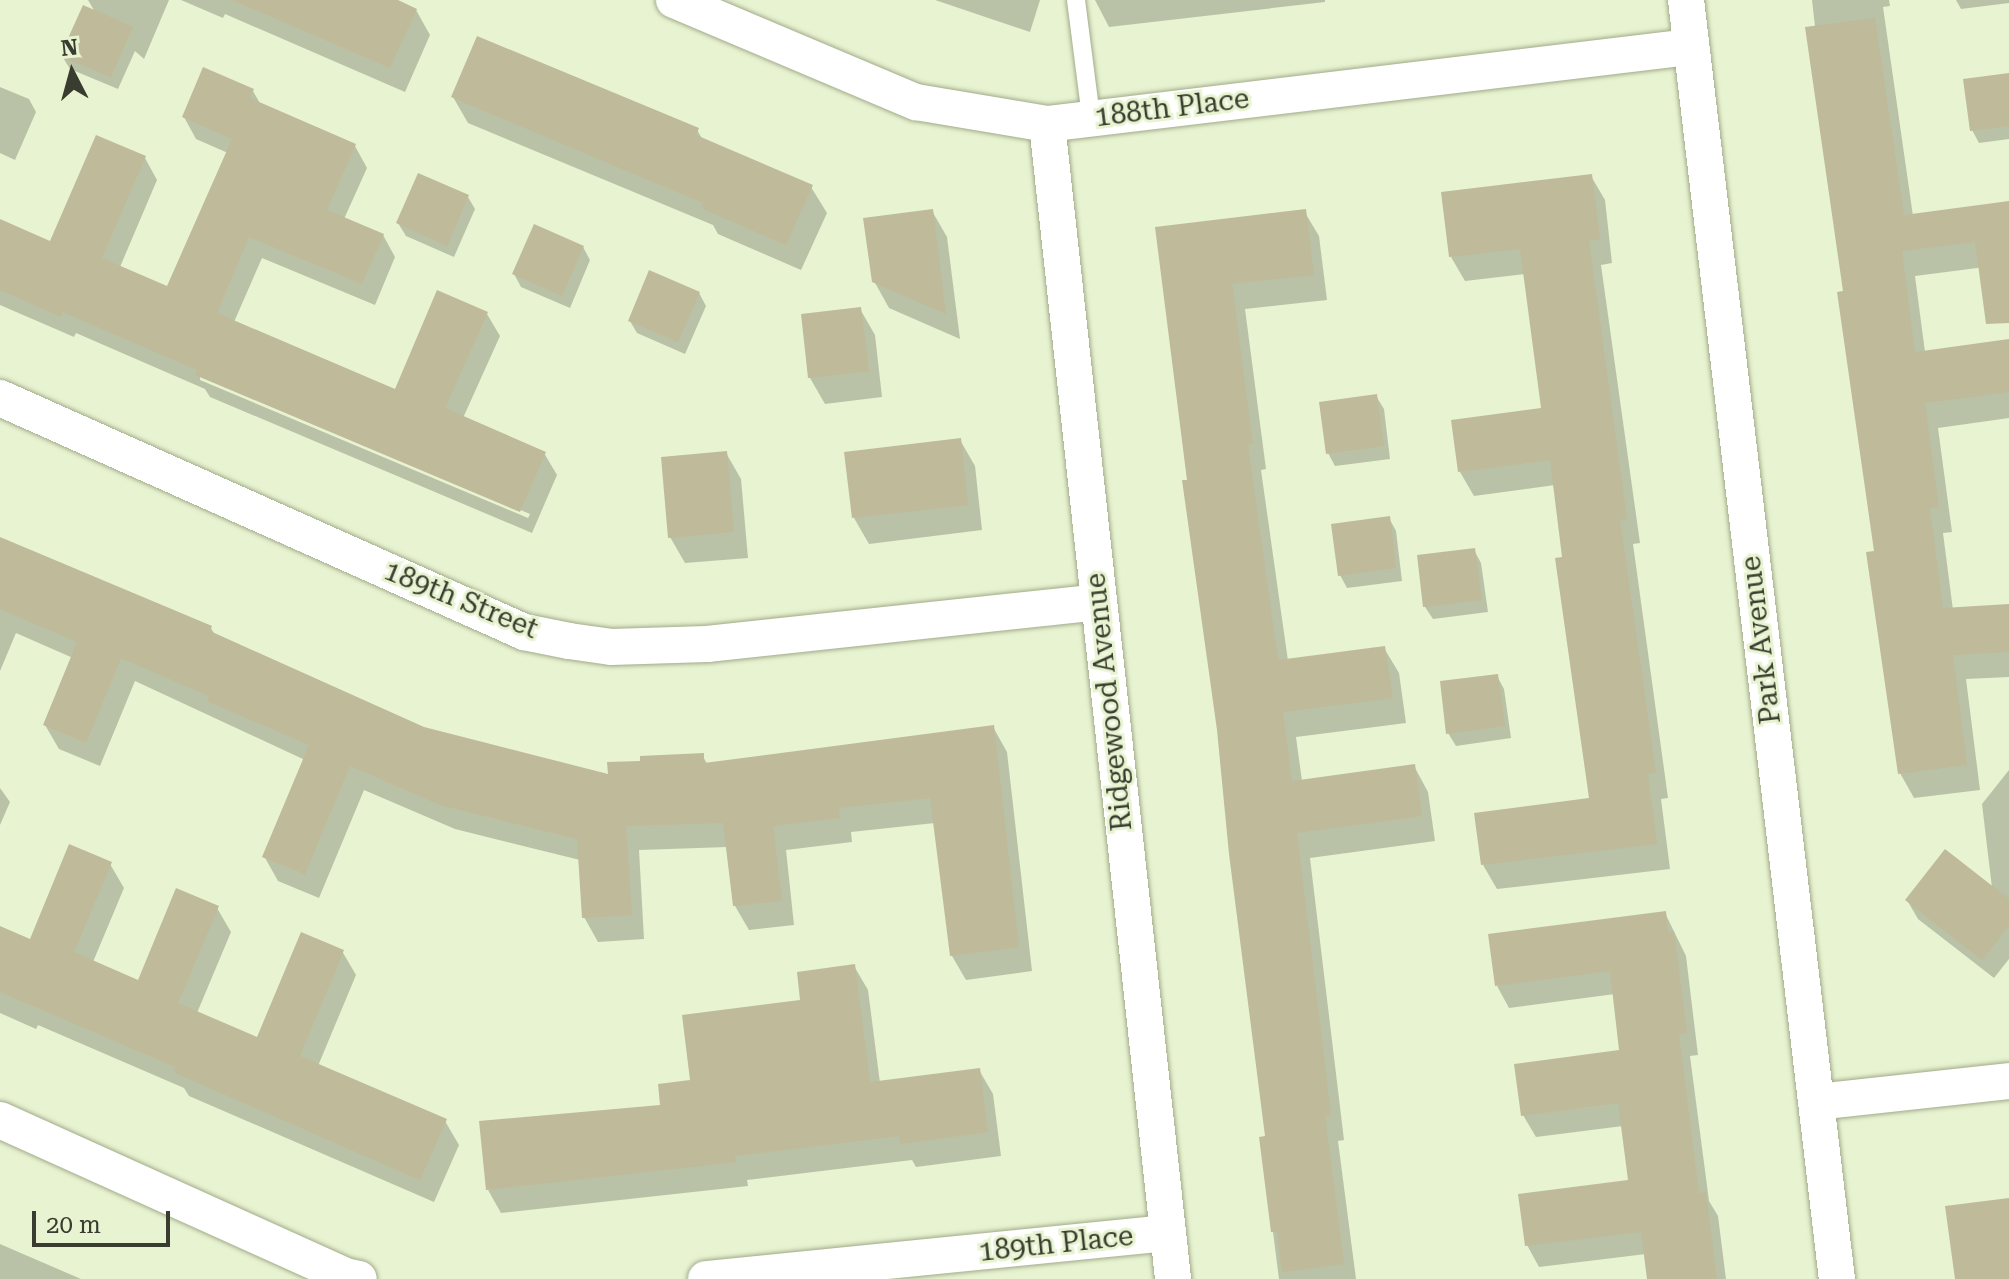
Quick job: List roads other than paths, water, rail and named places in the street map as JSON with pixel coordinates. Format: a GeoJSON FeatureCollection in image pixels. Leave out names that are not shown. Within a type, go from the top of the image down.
{"type":"FeatureCollection","features":[{"type":"Feature","properties":{"kind":"street","name":"188th Place"},"geometry":{"type":"LineString","coordinates":[[674,0],[916,102],[1047,124],[1690,47]]}},
{"type":"Feature","properties":{"kind":"street","name":"Park Avenue"},"geometry":{"type":"LineString","coordinates":[[1686,0],[1837,1279]]}},
{"type":"Feature","properties":{"kind":"street","name":"Ridgewood Avenue"},"geometry":{"type":"LineString","coordinates":[[1047,124],[1173,1279]]}},
{"type":"Feature","properties":{"kind":"street","name":"189th Street"},"geometry":{"type":"LineString","coordinates":[[0,398],[524,632],[569,641],[611,647],[707,644],[1097,602]]}},
{"type":"Feature","properties":{"kind":"street"},"geometry":{"type":"LineString","coordinates":[[1817,1102],[2009,1081]]}},
{"type":"Feature","properties":{"kind":"street"},"geometry":{"type":"LineString","coordinates":[[0,1120],[345,1276],[359,1279]]}},
{"type":"Feature","properties":{"kind":"street","name":"189th Place"},"geometry":{"type":"LineString","coordinates":[[706,1279],[1167,1233]]}},
{"type":"Feature","properties":{"kind":"lane"},"geometry":{"type":"LineString","coordinates":[[1076,0],[1091,117]]}}]}
